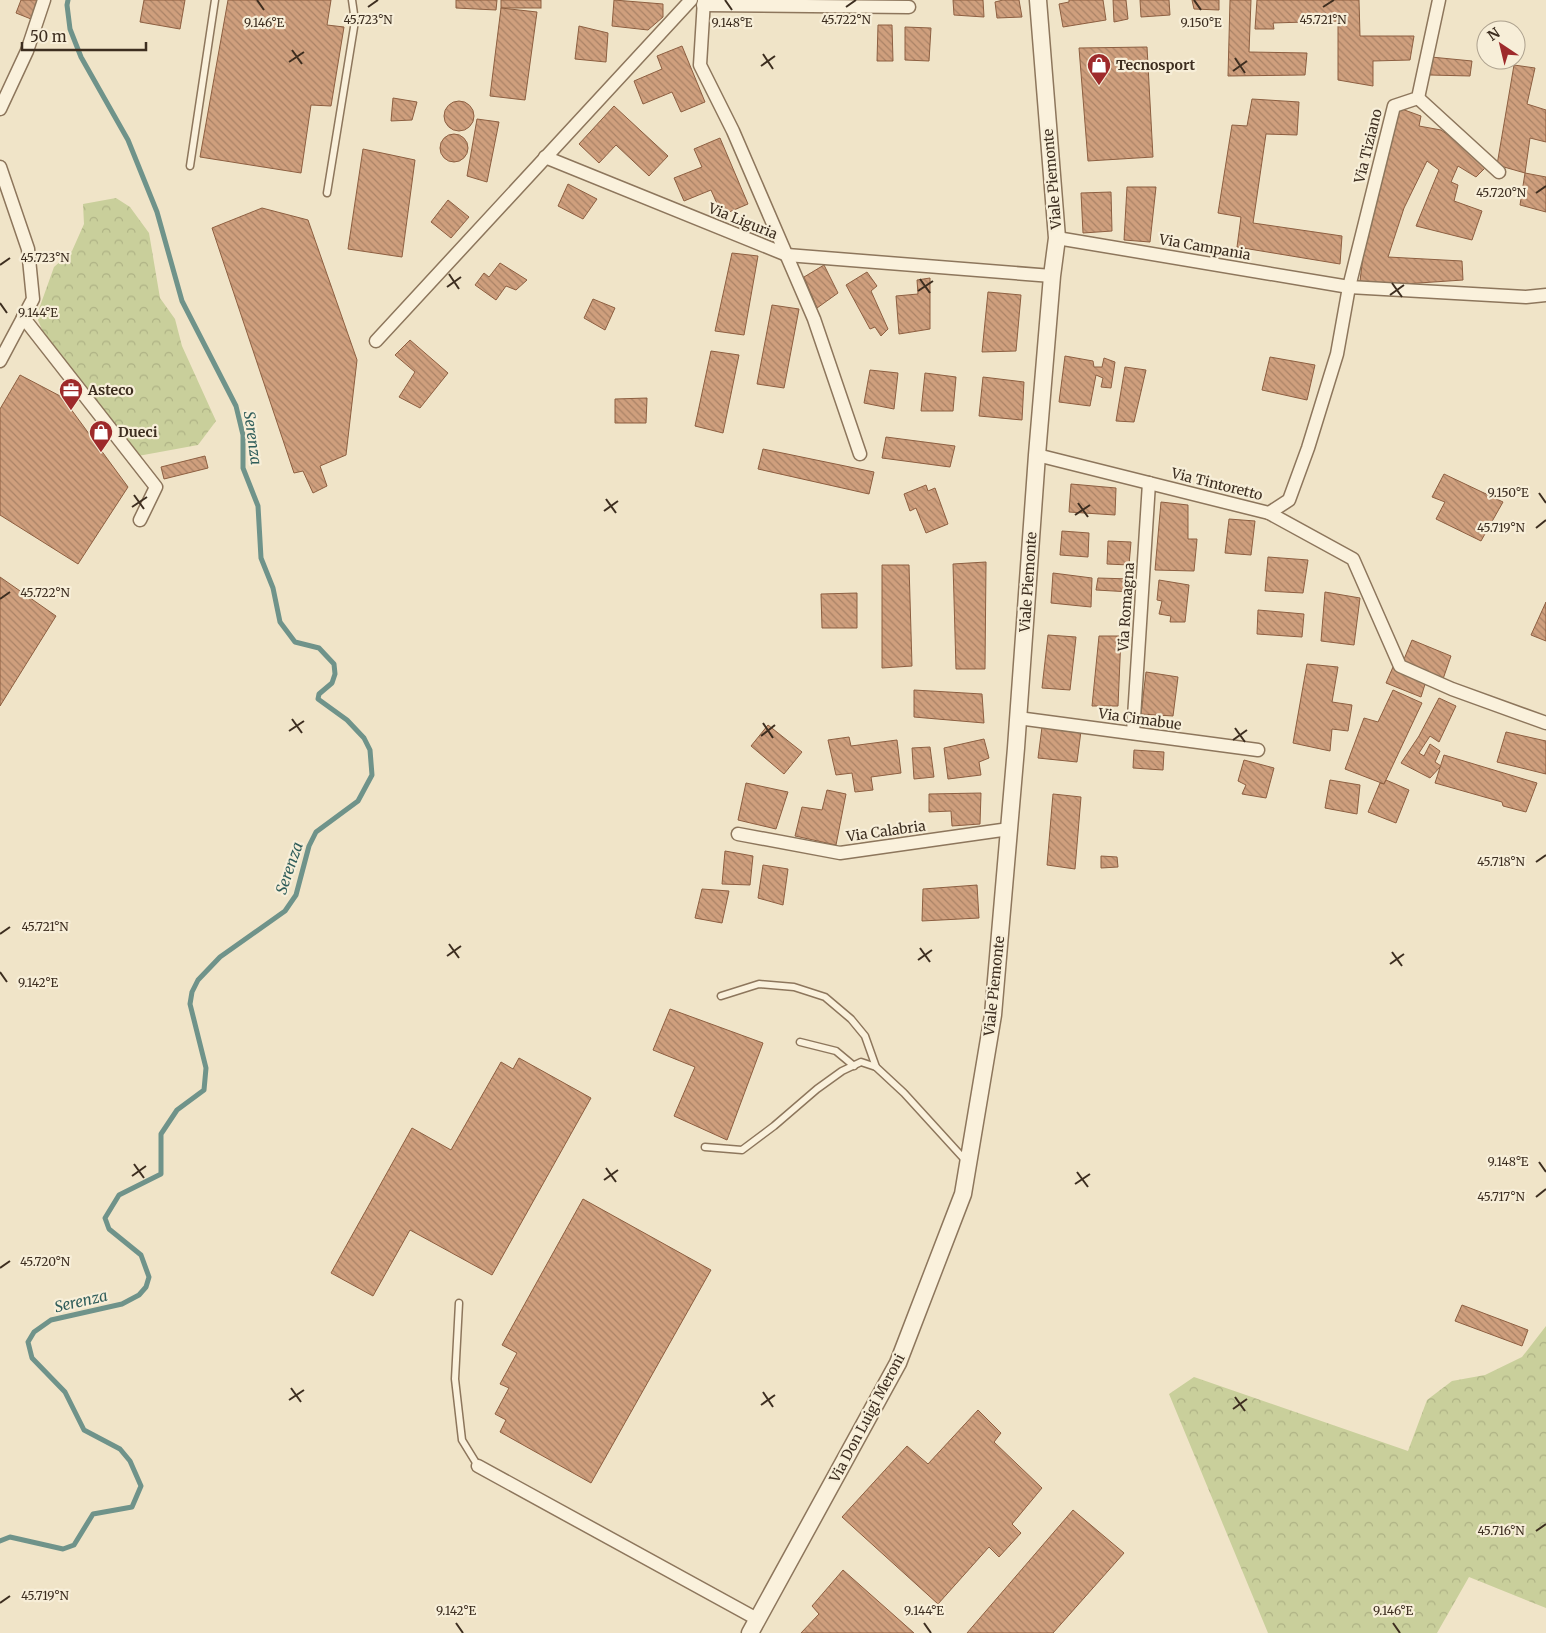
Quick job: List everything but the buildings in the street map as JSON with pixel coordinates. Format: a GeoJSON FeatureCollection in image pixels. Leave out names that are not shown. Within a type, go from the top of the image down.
{"type":"FeatureCollection","features":[{"type":"Feature","properties":{"kind":"street"},"geometry":{"type":"LineString","coordinates":[[0,109],[26,50],[44,0]]}},
{"type":"Feature","properties":{"kind":"street","name":"Viale Piemonte"},"geometry":{"type":"LineString","coordinates":[[968,1164],[993,1015],[1018,718],[1037,455],[1057,238],[1038,0]]}},
{"type":"Feature","properties":{"kind":"street"},"geometry":{"type":"LineString","coordinates":[[1439,0],[1418,98],[1499,172]]}},
{"type":"Feature","properties":{"kind":"street"},"geometry":{"type":"LineString","coordinates":[[699,2],[700,65],[733,131],[787,255],[1052,276]]}},
{"type":"Feature","properties":{"kind":"street"},"geometry":{"type":"LineString","coordinates":[[376,341],[546,158],[699,2],[908,7]]}},
{"type":"Feature","properties":{"kind":"street","name":"Via Tiziano"},"geometry":{"type":"LineString","coordinates":[[1349,286],[1394,106],[1418,98]]}},
{"type":"Feature","properties":{"kind":"street","name":"Via Liguria"},"geometry":{"type":"LineString","coordinates":[[546,158],[787,255],[814,319],[860,454]]}},
{"type":"Feature","properties":{"kind":"street"},"geometry":{"type":"LineString","coordinates":[[0,167],[28,249],[33,299],[0,361]]}},
{"type":"Feature","properties":{"kind":"street","name":"Via Campania"},"geometry":{"type":"LineString","coordinates":[[1057,238],[1349,286],[1526,296],[1546,295]]}},
{"type":"Feature","properties":{"kind":"street","name":"Via Tintoretto"},"geometry":{"type":"LineString","coordinates":[[1037,455],[1269,512],[1289,500],[1305,456],[1337,354],[1349,286]]}},
{"type":"Feature","properties":{"kind":"street"},"geometry":{"type":"LineString","coordinates":[[23,317],[156,487],[140,520]]}},
{"type":"Feature","properties":{"kind":"street","name":"Via Romagna"},"geometry":{"type":"LineString","coordinates":[[1133,733],[1149,483]]}},
{"type":"Feature","properties":{"kind":"street"},"geometry":{"type":"LineString","coordinates":[[1269,512],[1353,559],[1400,666],[1452,689],[1546,723]]}},
{"type":"Feature","properties":{"kind":"street","name":"Via Cimabue"},"geometry":{"type":"LineString","coordinates":[[1018,718],[1258,750]]}},
{"type":"Feature","properties":{"kind":"street","name":"Via Calabria"},"geometry":{"type":"LineString","coordinates":[[738,834],[840,853],[1009,829]]}},
{"type":"Feature","properties":{"kind":"street","name":"Via Don Luigi Meroni"},"geometry":{"type":"LineString","coordinates":[[754,1626],[898,1363],[963,1194],[968,1164]]}},
{"type":"Feature","properties":{"kind":"street"},"geometry":{"type":"LineString","coordinates":[[478,1466],[754,1626]]}},
{"type":"Feature","properties":{"kind":"lane"},"geometry":{"type":"LineString","coordinates":[[190,166],[215,0]]}},
{"type":"Feature","properties":{"kind":"lane"},"geometry":{"type":"LineString","coordinates":[[327,193],[355,21],[352,0]]}},
{"type":"Feature","properties":{"kind":"lane"},"geometry":{"type":"LineString","coordinates":[[721,996],[759,984],[794,987],[825,997],[851,1019],[865,1036],[876,1067]]}},
{"type":"Feature","properties":{"kind":"lane"},"geometry":{"type":"LineString","coordinates":[[800,1042],[836,1051],[854,1066]]}},
{"type":"Feature","properties":{"kind":"lane"},"geometry":{"type":"LineString","coordinates":[[705,1147],[742,1150],[774,1126],[817,1089],[842,1071],[861,1062],[876,1067],[904,1093],[968,1164]]}},
{"type":"Feature","properties":{"kind":"lane"},"geometry":{"type":"LineString","coordinates":[[459,1303],[455,1379],[462,1440],[478,1466]]}},
{"type":"Feature","properties":{"kind":"green space"},"geometry":{"type":"Polygon","coordinates":[[[116,198],[130,207],[149,233],[160,298],[175,319],[182,346],[216,421],[198,445],[138,456],[43,332],[38,320],[39,309],[54,267],[72,251],[84,224],[83,204],[116,198]]]}},
{"type":"Feature","properties":{"kind":"green space"},"geometry":{"type":"Polygon","coordinates":[[[1546,1326],[1546,1608],[1469,1577],[1437,1633],[1268,1633],[1169,1394],[1194,1377],[1408,1451],[1427,1400],[1452,1381],[1485,1375],[1522,1357],[1546,1326]]]}},
{"type":"Feature","properties":{"kind":"waterway","name":"Serenza"},"geometry":{"type":"LineString","coordinates":[[0,1541],[10,1537],[63,1549],[74,1545],[93,1514],[132,1507],[141,1486],[130,1461],[120,1449],[84,1430],[65,1392],[32,1358],[28,1342],[34,1332],[51,1320],[122,1304],[139,1295],[146,1287],[149,1277],[141,1255],[109,1229],[105,1218],[119,1195],[161,1174],[161,1134],[177,1110],[204,1090],[206,1068],[190,1004],[192,992],[198,980],[220,957],[285,911],[296,895],[309,846],[316,832],[358,801],[372,775],[370,750],[364,738],[347,720],[318,699],[319,694],[332,683],[335,674],[334,664],[319,648],[295,642],[280,622],[273,588],[261,558],[258,506],[243,468],[243,435],[236,406],[182,301],[157,212],[128,140],[81,57],[70,29],[68,0]]}},
{"type":"Feature","properties":{"kind":"place","name":"Tecnosport"},"geometry":{"type":"Point","coordinates":[1099,86]}},
{"type":"Feature","properties":{"kind":"place","name":"Asteco"},"geometry":{"type":"Point","coordinates":[71,411]}},
{"type":"Feature","properties":{"kind":"place","name":"Dueci"},"geometry":{"type":"Point","coordinates":[101,453]}}]}
